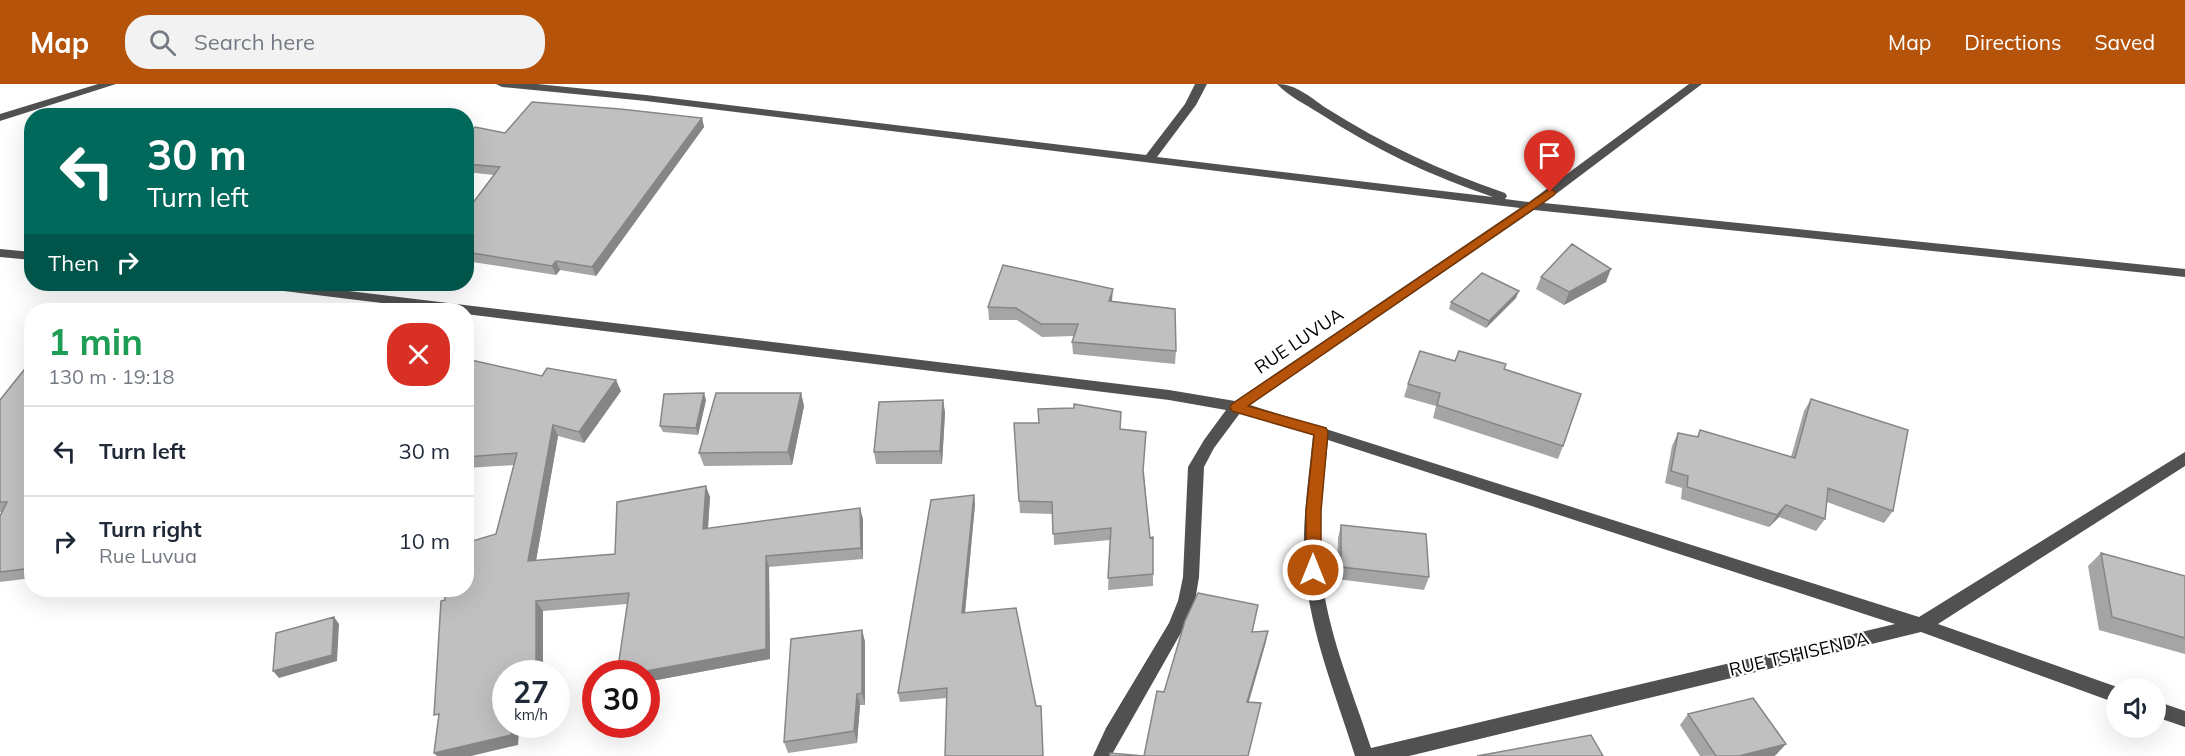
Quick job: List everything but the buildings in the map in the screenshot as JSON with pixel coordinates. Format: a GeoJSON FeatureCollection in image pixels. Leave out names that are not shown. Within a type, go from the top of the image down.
{"type":"FeatureCollection","features":[{"type":"Feature","properties":{"kind":"street"},"geometry":{"type":"LineString","coordinates":[[32,108],[110,84]]}},
{"type":"Feature","properties":{"kind":"street"},"geometry":{"type":"LineString","coordinates":[[502,84],[646,98],[1532,206],[2185,273]]}},
{"type":"Feature","properties":{"kind":"street"},"geometry":{"type":"LineString","coordinates":[[1149,159],[1190,105],[1201,84]]}},
{"type":"Feature","properties":{"kind":"street"},"geometry":{"type":"LineString","coordinates":[[1283,84],[1355,131],[1414,163],[1455,180],[1532,206]]}},
{"type":"Feature","properties":{"kind":"street","name":"RUE LUVUA"},"geometry":{"type":"LineString","coordinates":[[1102,756],[1112,731],[1182,617],[1191,577],[1196,467],[1209,444],[1237,407],[1532,206],[1696,84]]}},
{"type":"Feature","properties":{"kind":"street"},"geometry":{"type":"LineString","coordinates":[[0,118],[24,111]]}},
{"type":"Feature","properties":{"kind":"street"},"geometry":{"type":"LineString","coordinates":[[0,253],[24,255]]}},
{"type":"Feature","properties":{"kind":"street"},"geometry":{"type":"LineString","coordinates":[[316,291],[414,303]]}},
{"type":"Feature","properties":{"kind":"street"},"geometry":{"type":"LineString","coordinates":[[474,310],[1157,394],[1237,407],[1921,625],[2106,691]]}},
{"type":"Feature","properties":{"kind":"street"},"geometry":{"type":"LineString","coordinates":[[1321,432],[1313,511],[1313,570],[1323,624],[1364,756]]}},
{"type":"Feature","properties":{"kind":"street","name":"RUE TSHISENDA"},"geometry":{"type":"LineString","coordinates":[[1373,756],[1921,625],[2185,458]]}},
{"type":"Feature","properties":{"kind":"street"},"geometry":{"type":"LineString","coordinates":[[2166,712],[2185,719]]}},
{"type":"Feature","properties":{"kind":"route"},"geometry":{"type":"LineString","coordinates":[[1313,570],[1313,511],[1321,432],[1237,407],[1550,192]]}}]}
